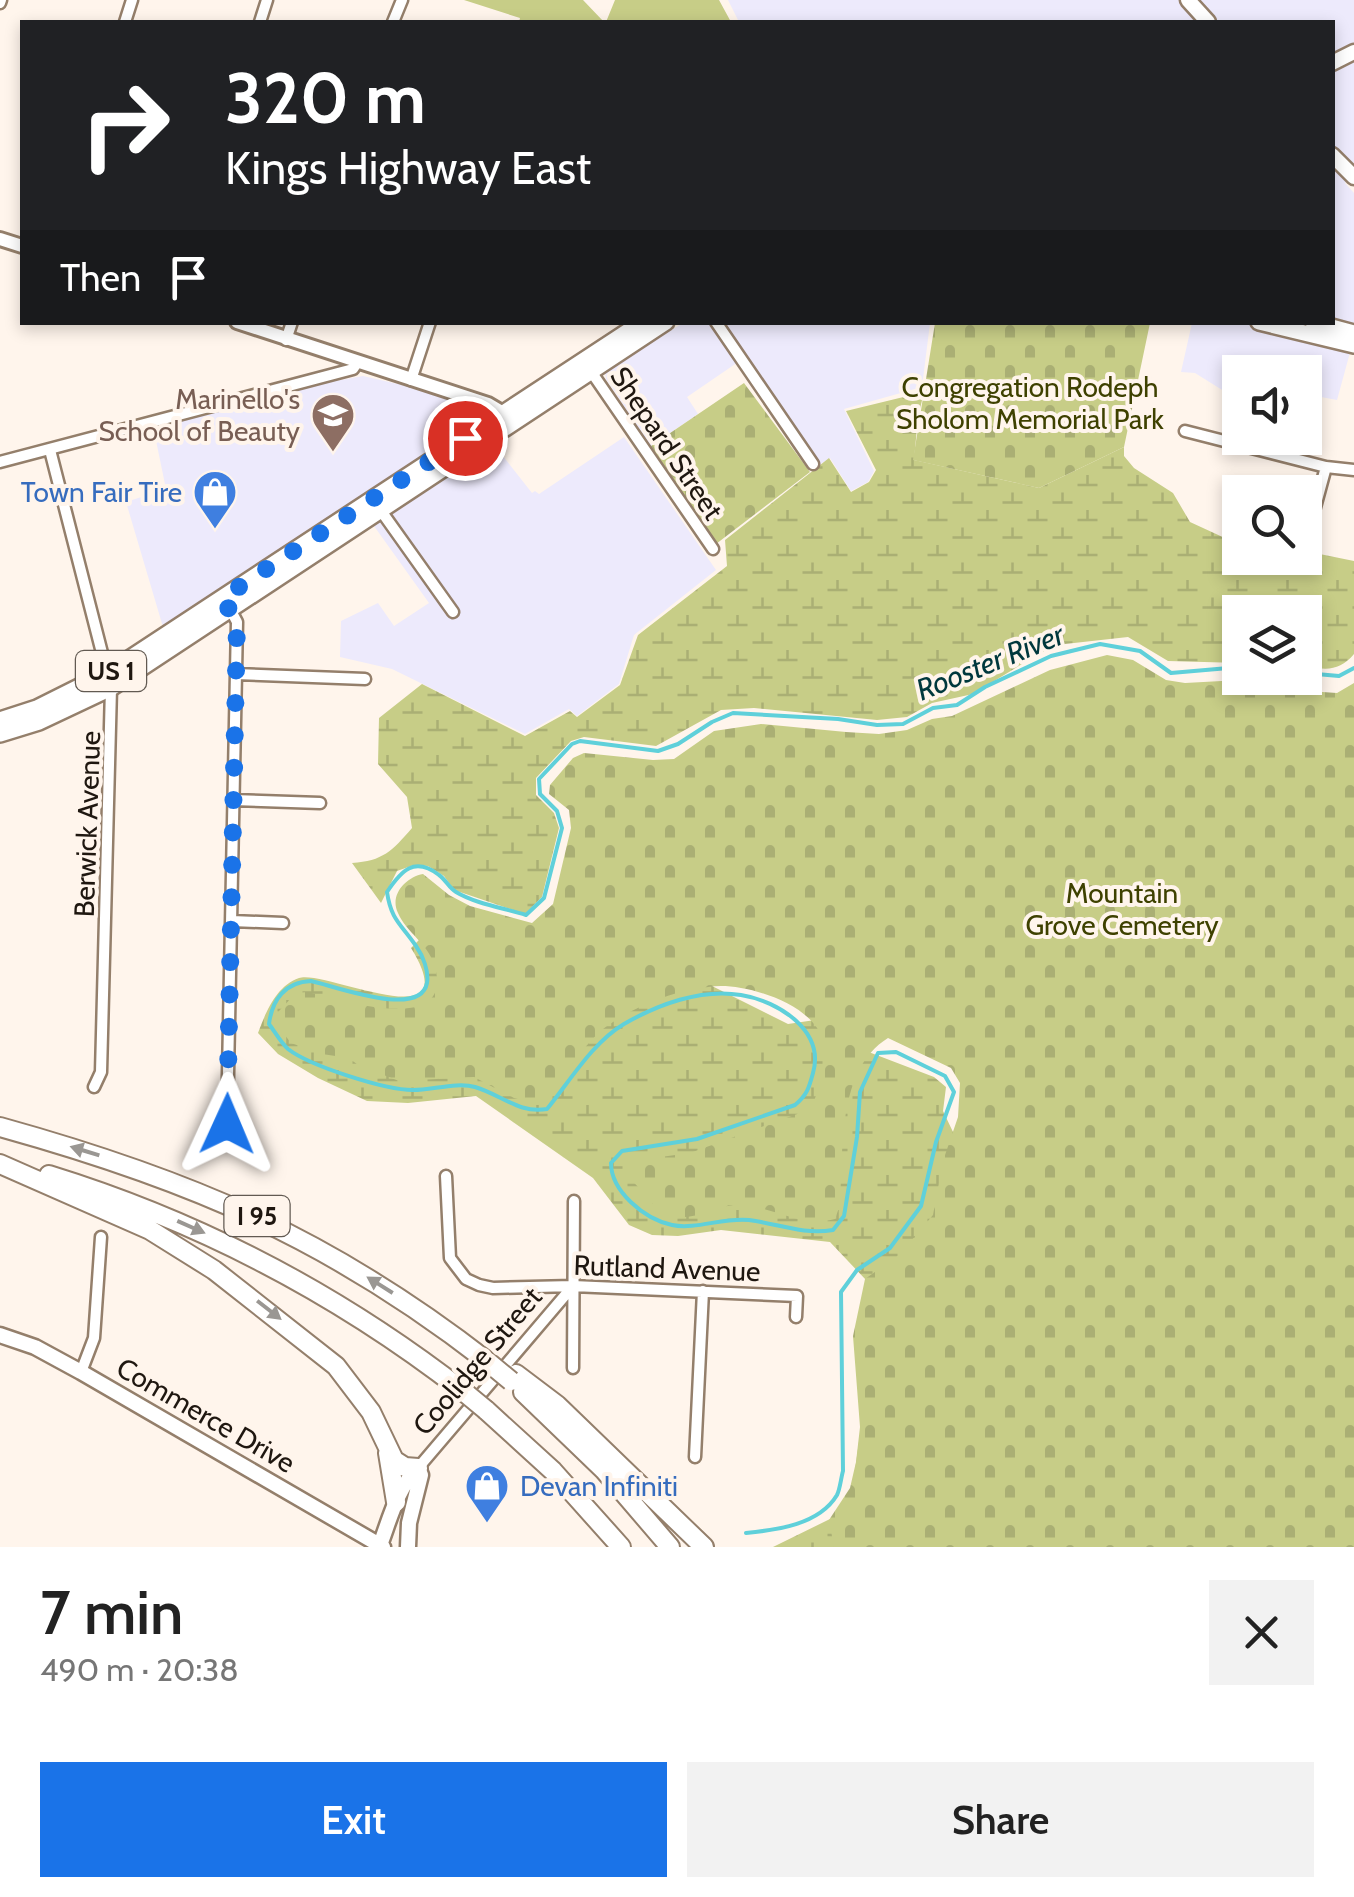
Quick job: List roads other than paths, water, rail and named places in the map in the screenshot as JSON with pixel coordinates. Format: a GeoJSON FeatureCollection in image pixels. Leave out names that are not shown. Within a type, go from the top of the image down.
{"type":"FeatureCollection","features":[{"type":"Feature","properties":{"kind":"highway","name":"I 95"},"geometry":{"type":"LineString","coordinates":[[0,1127],[140,1168],[233,1205],[322,1250],[514,1377],[604,1470],[670,1547]]}},
{"type":"Feature","properties":{"kind":"highway","name":"I 95"},"geometry":{"type":"LineString","coordinates":[[0,1163],[123,1200],[232,1245],[369,1322],[486,1410],[552,1471],[621,1547]]}},
{"type":"Feature","properties":{"kind":"highway"},"geometry":{"type":"LineString","coordinates":[[0,1163],[150,1230],[214,1270],[336,1366],[361,1396],[400,1464],[418,1468]]}},
{"type":"Feature","properties":{"kind":"highway"},"geometry":{"type":"LineString","coordinates":[[514,1377],[557,1405],[704,1547]]}},
{"type":"Feature","properties":{"kind":"highway"},"geometry":{"type":"LineString","coordinates":[[385,1443],[396,1502]]}},
{"type":"Feature","properties":{"kind":"main road"},"geometry":{"type":"LineString","coordinates":[[1188,0],[1206,20]]}},
{"type":"Feature","properties":{"kind":"main road"},"geometry":{"type":"LineString","coordinates":[[1335,157],[1354,178]]}},
{"type":"Feature","properties":{"kind":"main road","name":"US 1"},"geometry":{"type":"LineString","coordinates":[[588,367],[638,325]]}},
{"type":"Feature","properties":{"kind":"main road","name":"US 1"},"geometry":{"type":"LineString","coordinates":[[0,734],[39,722],[110,680],[588,367],[661,325]]}},
{"type":"Feature","properties":{"kind":"main road"},"geometry":{"type":"LineString","coordinates":[[1271,325],[1354,345]]}},
{"type":"Feature","properties":{"kind":"main road"},"geometry":{"type":"LineString","coordinates":[[1324,325],[1354,333]]}},
{"type":"Feature","properties":{"kind":"main road","name":"US 1"},"geometry":{"type":"LineString","coordinates":[[0,720],[110,680]]}},
{"type":"Feature","properties":{"kind":"main road","name":"Commerce Drive"},"geometry":{"type":"LineString","coordinates":[[0,1335],[34,1347],[81,1372],[382,1546]]}},
{"type":"Feature","properties":{"kind":"main road","name":"Coolidge Street"},"geometry":{"type":"LineString","coordinates":[[382,1546],[396,1502],[418,1468]]}},
{"type":"Feature","properties":{"kind":"main road","name":"Coolidge Street"},"geometry":{"type":"LineString","coordinates":[[408,1547],[408,1523],[421,1475],[418,1468]]}},
{"type":"Feature","properties":{"kind":"street"},"geometry":{"type":"LineString","coordinates":[[244,325],[488,404],[511,418]]}},
{"type":"Feature","properties":{"kind":"street"},"geometry":{"type":"LineString","coordinates":[[286,340],[291,325]]}},
{"type":"Feature","properties":{"kind":"street"},"geometry":{"type":"LineString","coordinates":[[411,380],[429,325]]}},
{"type":"Feature","properties":{"kind":"street"},"geometry":{"type":"LineString","coordinates":[[718,325],[812,464]]}},
{"type":"Feature","properties":{"kind":"street"},"geometry":{"type":"LineString","coordinates":[[0,462],[353,370],[357,363]]}},
{"type":"Feature","properties":{"kind":"street","name":"Shepard Street"},"geometry":{"type":"LineString","coordinates":[[588,367],[713,549]]}},
{"type":"Feature","properties":{"kind":"street"},"geometry":{"type":"LineString","coordinates":[[1185,430],[1326,467],[1354,470]]}},
{"type":"Feature","properties":{"kind":"street","name":"Berwick Avenue"},"geometry":{"type":"LineString","coordinates":[[50,450],[110,680],[101,1072],[94,1086]]}},
{"type":"Feature","properties":{"kind":"street"},"geometry":{"type":"LineString","coordinates":[[1322,482],[1326,467]]}},
{"type":"Feature","properties":{"kind":"street"},"geometry":{"type":"LineString","coordinates":[[376,505],[452,612]]}},
{"type":"Feature","properties":{"kind":"street"},"geometry":{"type":"LineString","coordinates":[[227,604],[237,622],[227,1124]]}},
{"type":"Feature","properties":{"kind":"street"},"geometry":{"type":"LineString","coordinates":[[236,674],[364,679]]}},
{"type":"Feature","properties":{"kind":"street"},"geometry":{"type":"LineString","coordinates":[[233,800],[320,803]]}},
{"type":"Feature","properties":{"kind":"street"},"geometry":{"type":"LineString","coordinates":[[232,921],[283,923]]}},
{"type":"Feature","properties":{"kind":"street","name":"Rutland Avenue"},"geometry":{"type":"LineString","coordinates":[[446,1176],[450,1258],[466,1279],[494,1288],[574,1286],[796,1296],[796,1317]]}},
{"type":"Feature","properties":{"kind":"street"},"geometry":{"type":"LineString","coordinates":[[573,1368],[574,1200]]}},
{"type":"Feature","properties":{"kind":"street"},"geometry":{"type":"LineString","coordinates":[[81,1372],[94,1338],[101,1237]]}},
{"type":"Feature","properties":{"kind":"street","name":"Coolidge Street"},"geometry":{"type":"LineString","coordinates":[[418,1468],[574,1286]]}},
{"type":"Feature","properties":{"kind":"street"},"geometry":{"type":"LineString","coordinates":[[695,1457],[703,1291]]}},
{"type":"Feature","properties":{"kind":"waterway","name":"Rooster River"},"geometry":{"type":"LineString","coordinates":[[746,1533],[783,1528],[808,1519],[837,1495],[843,1471],[841,1292],[857,1270],[890,1248],[921,1206],[936,1142],[954,1092],[945,1076],[896,1052],[878,1053],[860,1092],[844,1216],[833,1230],[801,1230],[739,1220],[681,1226],[661,1222],[631,1202],[617,1184],[611,1163],[622,1151],[697,1139],[795,1105],[809,1087],[815,1058],[806,1031],[784,1011],[755,998],[726,993],[695,996],[665,1005],[612,1032],[547,1109],[537,1110],[475,1087],[400,1089],[313,1063],[280,1041],[269,1024],[273,1007],[287,989],[311,981],[394,1000],[421,993],[427,983],[425,964],[394,916],[387,892],[409,868],[430,869],[464,896],[526,915],[544,898],[562,828],[557,811],[540,794],[539,779],[572,744],[580,741],[658,751],[733,713],[903,724],[933,708],[957,705],[985,687],[1051,656],[1100,644],[1140,651],[1171,673],[1222,669]]}},
{"type":"Feature","properties":{"kind":"waterway","name":"Rooster River"},"geometry":{"type":"LineString","coordinates":[[1322,674],[1339,676],[1354,668]]}},
{"type":"Feature","properties":{"kind":"place","name":"Marinello's School of Beauty"},"geometry":{"type":"Point","coordinates":[333,453]}},
{"type":"Feature","properties":{"kind":"place","name":"Town Fair Tire"},"geometry":{"type":"Point","coordinates":[215,530]}},
{"type":"Feature","properties":{"kind":"place","name":"Devan Infiniti"},"geometry":{"type":"Point","coordinates":[487,1524]}},
{"type":"Feature","properties":{"kind":"park label","name":"Congregation Rodeph Sholom Memorial Park"},"geometry":{"type":"Point","coordinates":[1030,403]}},
{"type":"Feature","properties":{"kind":"park label","name":"Mountain Grove Cemetery"},"geometry":{"type":"Point","coordinates":[1122,909]}}]}
